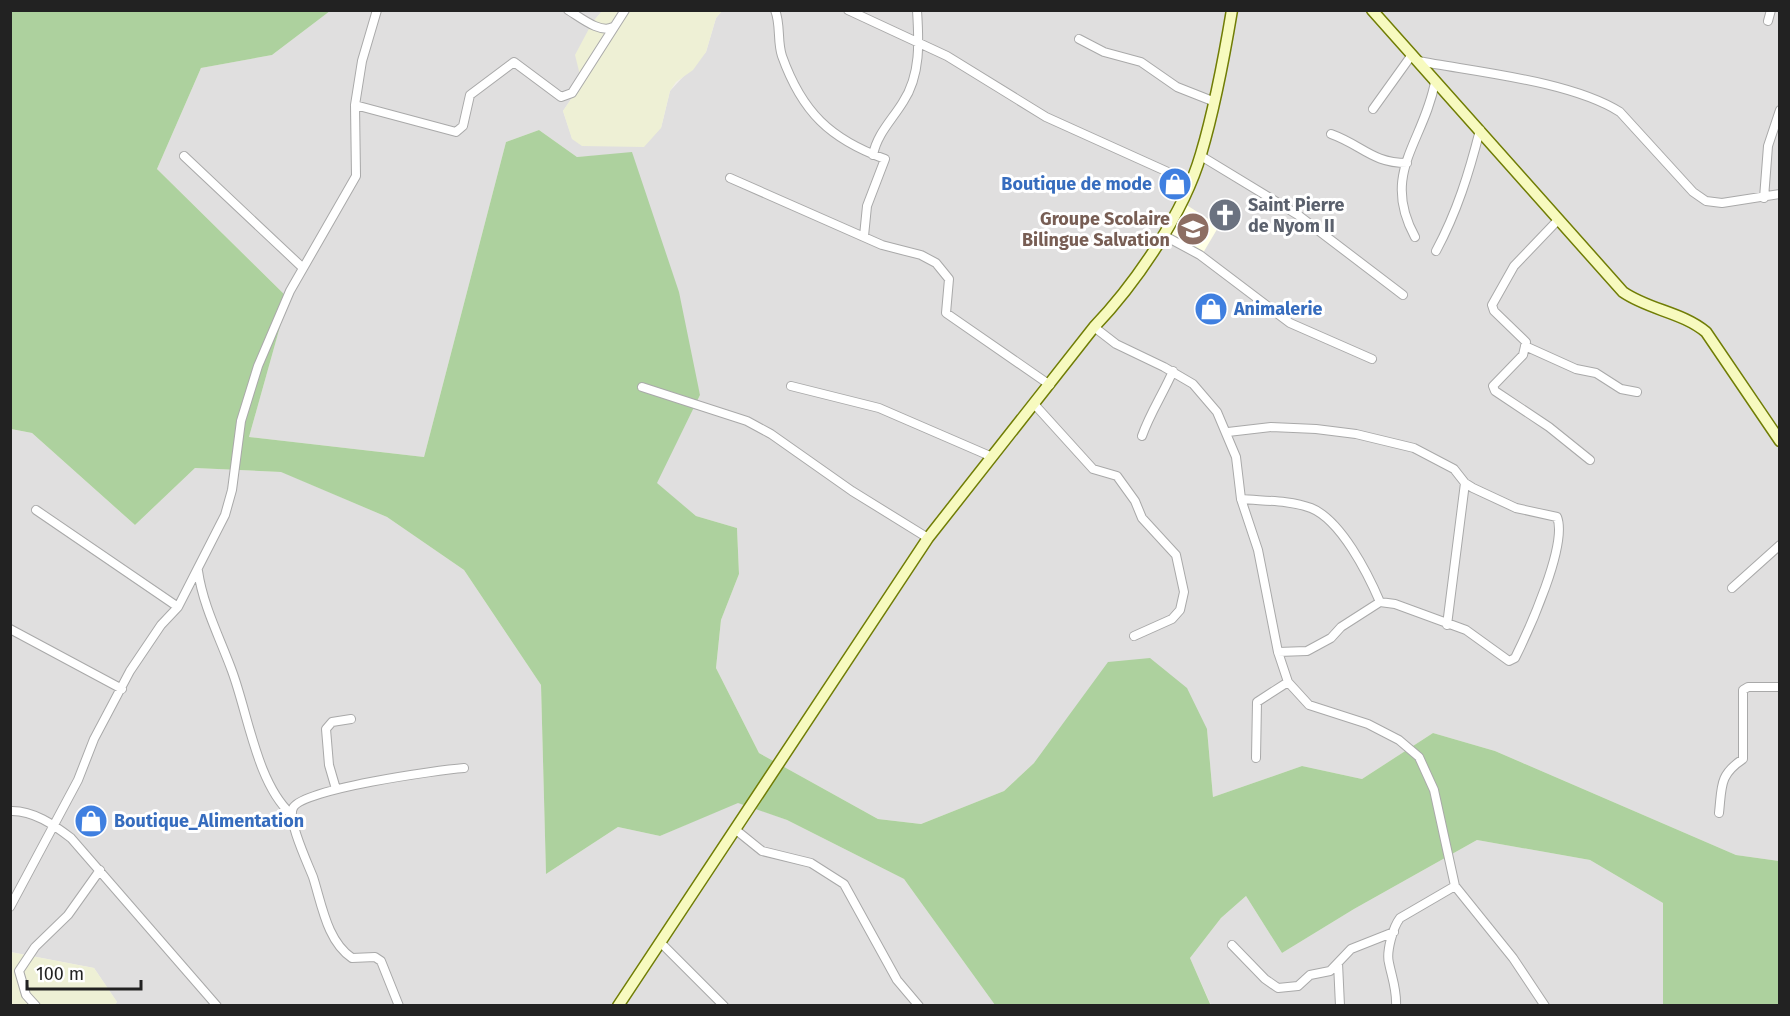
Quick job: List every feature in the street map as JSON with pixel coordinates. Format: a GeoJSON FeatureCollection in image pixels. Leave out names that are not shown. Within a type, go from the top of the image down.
{"type":"FeatureCollection","features":[{"type":"Feature","properties":{"kind":"main road"},"geometry":{"type":"LineString","coordinates":[[618,1005],[928,538],[990,456],[1035,405],[1094,327],[1120,300],[1163,235],[1201,156],[1215,102],[1232,10]]}},
{"type":"Feature","properties":{"kind":"main road"},"geometry":{"type":"LineString","coordinates":[[1372,10],[1623,292],[1640,302],[1696,324],[1706,333],[1779,441]]}},
{"type":"Feature","properties":{"kind":"street"},"geometry":{"type":"LineString","coordinates":[[10,907],[55,826],[78,780],[94,739],[130,671],[161,625],[178,607],[225,515],[232,490],[241,421],[258,366],[290,291],[356,176],[355,105],[362,61],[377,10]]}},
{"type":"Feature","properties":{"kind":"street"},"geometry":{"type":"LineString","coordinates":[[568,10],[600,27],[613,27]]}},
{"type":"Feature","properties":{"kind":"street"},"geometry":{"type":"LineString","coordinates":[[355,105],[401,115],[436,129],[456,132],[463,126],[470,95],[510,63],[519,64],[561,97],[568,96],[625,10]]}},
{"type":"Feature","properties":{"kind":"street"},"geometry":{"type":"LineString","coordinates":[[775,10],[779,21],[782,55],[809,108],[822,126],[873,155],[885,159],[867,206],[864,236]]}},
{"type":"Feature","properties":{"kind":"street"},"geometry":{"type":"LineString","coordinates":[[848,10],[947,57],[1046,117],[1190,182]]}},
{"type":"Feature","properties":{"kind":"street"},"geometry":{"type":"LineString","coordinates":[[873,155],[878,139],[909,91],[920,45],[917,10]]}},
{"type":"Feature","properties":{"kind":"street"},"geometry":{"type":"LineString","coordinates":[[1768,21],[1771,10]]}},
{"type":"Feature","properties":{"kind":"street"},"geometry":{"type":"LineString","coordinates":[[1078,39],[1104,52],[1141,62],[1177,87],[1215,102]]}},
{"type":"Feature","properties":{"kind":"street"},"geometry":{"type":"LineString","coordinates":[[1373,109],[1414,58],[1520,80],[1590,98],[1620,112],[1693,192],[1706,201],[1722,203],[1779,194]]}},
{"type":"Feature","properties":{"kind":"street"},"geometry":{"type":"LineString","coordinates":[[1415,237],[1406,219],[1400,190],[1407,162],[1435,81]]}},
{"type":"Feature","properties":{"kind":"street"},"geometry":{"type":"LineString","coordinates":[[1764,198],[1768,146],[1779,110]]}},
{"type":"Feature","properties":{"kind":"street"},"geometry":{"type":"LineString","coordinates":[[1436,251],[1452,220],[1469,177],[1480,130]]}},
{"type":"Feature","properties":{"kind":"street"},"geometry":{"type":"LineString","coordinates":[[1331,134],[1352,142],[1374,158],[1407,162]]}},
{"type":"Feature","properties":{"kind":"street"},"geometry":{"type":"LineString","coordinates":[[184,156],[303,268]]}},
{"type":"Feature","properties":{"kind":"street"},"geometry":{"type":"LineString","coordinates":[[1201,156],[1298,214],[1403,295]]}},
{"type":"Feature","properties":{"kind":"street"},"geometry":{"type":"LineString","coordinates":[[730,178],[882,245],[921,255],[936,263],[949,279],[946,313],[1050,385]]}},
{"type":"Feature","properties":{"kind":"street"},"geometry":{"type":"LineString","coordinates":[[1558,220],[1514,266],[1492,305],[1494,311],[1523,339],[1525,346],[1523,355],[1494,384],[1493,388],[1549,427],[1590,460]]}},
{"type":"Feature","properties":{"kind":"street"},"geometry":{"type":"LineString","coordinates":[[1163,235],[1200,255],[1290,323],[1372,359]]}},
{"type":"Feature","properties":{"kind":"street"},"geometry":{"type":"LineString","coordinates":[[1094,327],[1116,344],[1173,371],[1208,398],[1228,432],[1236,457],[1241,499],[1258,550],[1278,652],[1288,681],[1309,705],[1368,724],[1399,740],[1419,757],[1434,790],[1455,886],[1513,958],[1545,1005]]}},
{"type":"Feature","properties":{"kind":"street"},"geometry":{"type":"LineString","coordinates":[[1525,346],[1576,369],[1596,373],[1621,389],[1637,392]]}},
{"type":"Feature","properties":{"kind":"street"},"geometry":{"type":"LineString","coordinates":[[1142,436],[1150,413],[1161,398],[1173,371]]}},
{"type":"Feature","properties":{"kind":"street"},"geometry":{"type":"LineString","coordinates":[[791,386],[879,408],[990,456]]}},
{"type":"Feature","properties":{"kind":"street"},"geometry":{"type":"LineString","coordinates":[[642,387],[747,421],[771,434],[852,491],[928,538]]}},
{"type":"Feature","properties":{"kind":"street"},"geometry":{"type":"LineString","coordinates":[[1035,405],[1093,469],[1117,476],[1136,501],[1142,518],[1176,555],[1184,592],[1180,610],[1172,619],[1134,636]]}},
{"type":"Feature","properties":{"kind":"street"},"geometry":{"type":"LineString","coordinates":[[1228,432],[1271,427],[1356,434],[1420,450],[1454,470],[1465,483],[1516,508],[1557,517],[1560,526],[1540,602],[1513,660],[1505,660],[1466,630],[1447,625],[1395,604],[1380,602],[1341,627],[1331,638],[1307,651],[1278,652]]}},
{"type":"Feature","properties":{"kind":"street"},"geometry":{"type":"LineString","coordinates":[[1447,625],[1465,483]]}},
{"type":"Feature","properties":{"kind":"street"},"geometry":{"type":"LineString","coordinates":[[1241,499],[1305,506],[1323,515],[1362,564],[1380,602]]}},
{"type":"Feature","properties":{"kind":"street"},"geometry":{"type":"LineString","coordinates":[[36,510],[178,607]]}},
{"type":"Feature","properties":{"kind":"street"},"geometry":{"type":"LineString","coordinates":[[1732,588],[1779,545]]}},
{"type":"Feature","properties":{"kind":"street"},"geometry":{"type":"LineString","coordinates":[[198,571],[204,599],[232,672],[269,783],[274,794],[291,814],[335,943],[352,957],[375,957],[381,961],[399,1005]]}},
{"type":"Feature","properties":{"kind":"street"},"geometry":{"type":"LineString","coordinates":[[10,629],[122,689]]}},
{"type":"Feature","properties":{"kind":"street"},"geometry":{"type":"LineString","coordinates":[[1257,758],[1257,702],[1288,681]]}},
{"type":"Feature","properties":{"kind":"street"},"geometry":{"type":"LineString","coordinates":[[1719,813],[1722,779],[1730,768],[1743,759],[1743,690],[1748,687],[1779,687]]}},
{"type":"Feature","properties":{"kind":"street"},"geometry":{"type":"LineString","coordinates":[[336,789],[329,765],[326,729],[332,722],[351,719]]}},
{"type":"Feature","properties":{"kind":"street"},"geometry":{"type":"LineString","coordinates":[[291,814],[298,802],[336,789],[464,768]]}},
{"type":"Feature","properties":{"kind":"street"},"geometry":{"type":"LineString","coordinates":[[10,811],[23,811],[55,826],[71,838],[217,1005]]}},
{"type":"Feature","properties":{"kind":"street"},"geometry":{"type":"LineString","coordinates":[[736,830],[762,851],[811,863],[844,884],[897,980],[920,1005]]}},
{"type":"Feature","properties":{"kind":"street"},"geometry":{"type":"LineString","coordinates":[[36,1005],[26,995],[19,971],[35,947],[68,915],[100,870]]}},
{"type":"Feature","properties":{"kind":"street"},"geometry":{"type":"LineString","coordinates":[[1396,1005],[1397,992],[1388,961],[1394,932],[1400,918],[1455,886]]}},
{"type":"Feature","properties":{"kind":"street"},"geometry":{"type":"LineString","coordinates":[[1232,945],[1265,979],[1278,988],[1298,986],[1310,975],[1330,971],[1351,949],[1394,932]]}},
{"type":"Feature","properties":{"kind":"street"},"geometry":{"type":"LineString","coordinates":[[661,942],[724,1005]]}},
{"type":"Feature","properties":{"kind":"street"},"geometry":{"type":"LineString","coordinates":[[1338,963],[1340,1005]]}},
{"type":"Feature","properties":{"kind":"shaded area"},"geometry":{"type":"Polygon","coordinates":[[[330,11],[602,11],[592,23],[582,83],[563,111],[572,138],[661,128],[670,91],[706,52],[716,18],[722,11],[1779,11],[1779,861],[1736,855],[1495,751],[1433,733],[1362,779],[1302,766],[1213,797],[1207,729],[1034,763],[1004,791],[921,824],[878,819],[759,753],[716,668],[721,620],[739,574],[737,528],[696,516],[656,483],[700,395],[632,153],[577,157],[539,130],[506,142],[424,457],[249,437],[288,298],[157,169],[201,68],[272,55],[330,11]]]}},
{"type":"Feature","properties":{"kind":"shaded area"},"geometry":{"type":"Polygon","coordinates":[[[602,11],[722,11],[716,18],[706,52],[693,70],[676,82],[670,91],[661,128],[644,147],[582,146],[572,139],[563,111],[582,83],[575,55],[592,23],[602,11]]]}},
{"type":"Feature","properties":{"kind":"shaded area","name":"Groupe Scolaire Bilingue Salvation"},"geometry":{"type":"Polygon","coordinates":[[[1182,202],[1219,226],[1203,253],[1167,232],[1182,202]]]}},
{"type":"Feature","properties":{"kind":"shaded area"},"geometry":{"type":"Polygon","coordinates":[[[10,429],[32,433],[135,525],[195,468],[282,472],[387,517],[464,570],[541,685],[546,874],[618,827],[660,836],[738,802],[787,820],[904,879],[995,1005],[114,1005],[117,1002],[94,968],[11,952],[10,429]]]}},
{"type":"Feature","properties":{"kind":"shaded area"},"geometry":{"type":"Polygon","coordinates":[[[1477,840],[1590,860],[1663,903],[1663,1005],[1211,1005],[1190,958],[1221,918],[1246,896],[1282,953],[1354,909],[1477,840]]]}},
{"type":"Feature","properties":{"kind":"shaded area"},"geometry":{"type":"Polygon","coordinates":[[[10,952],[94,968],[117,1002],[114,1006],[11,1005],[10,952]]]}},
{"type":"Feature","properties":{"kind":"green space"},"geometry":{"type":"Polygon","coordinates":[[[10,11],[330,11],[272,55],[201,68],[157,169],[288,298],[249,437],[424,457],[506,142],[539,130],[577,157],[632,152],[679,292],[700,395],[657,483],[696,516],[737,528],[739,574],[721,620],[716,668],[759,753],[878,819],[921,824],[1004,791],[1034,763],[1108,662],[1150,658],[1187,688],[1207,729],[1213,797],[1302,766],[1362,779],[1433,733],[1495,751],[1736,855],[1779,861],[1779,1005],[1663,1005],[1663,903],[1590,860],[1477,840],[1354,909],[1282,953],[1246,896],[1221,918],[1190,958],[1211,1006],[995,1005],[904,879],[787,820],[738,803],[660,836],[618,827],[546,874],[541,685],[464,570],[387,517],[281,472],[195,468],[135,525],[32,433],[11,429],[10,11]]]}},
{"type":"Feature","properties":{"kind":"place","name":"Boutique de mode"},"geometry":{"type":"Point","coordinates":[1175,184]}},
{"type":"Feature","properties":{"kind":"place","name":"Saint Pierre de Nyom II"},"geometry":{"type":"Point","coordinates":[1225,215]}},
{"type":"Feature","properties":{"kind":"place","name":"Groupe Scolaire Bilingue Salvation"},"geometry":{"type":"Point","coordinates":[1193,229]}},
{"type":"Feature","properties":{"kind":"place","name":"Animalerie"},"geometry":{"type":"Point","coordinates":[1211,309]}},
{"type":"Feature","properties":{"kind":"place","name":"Boutique_Alimentation"},"geometry":{"type":"Point","coordinates":[91,821]}}]}
